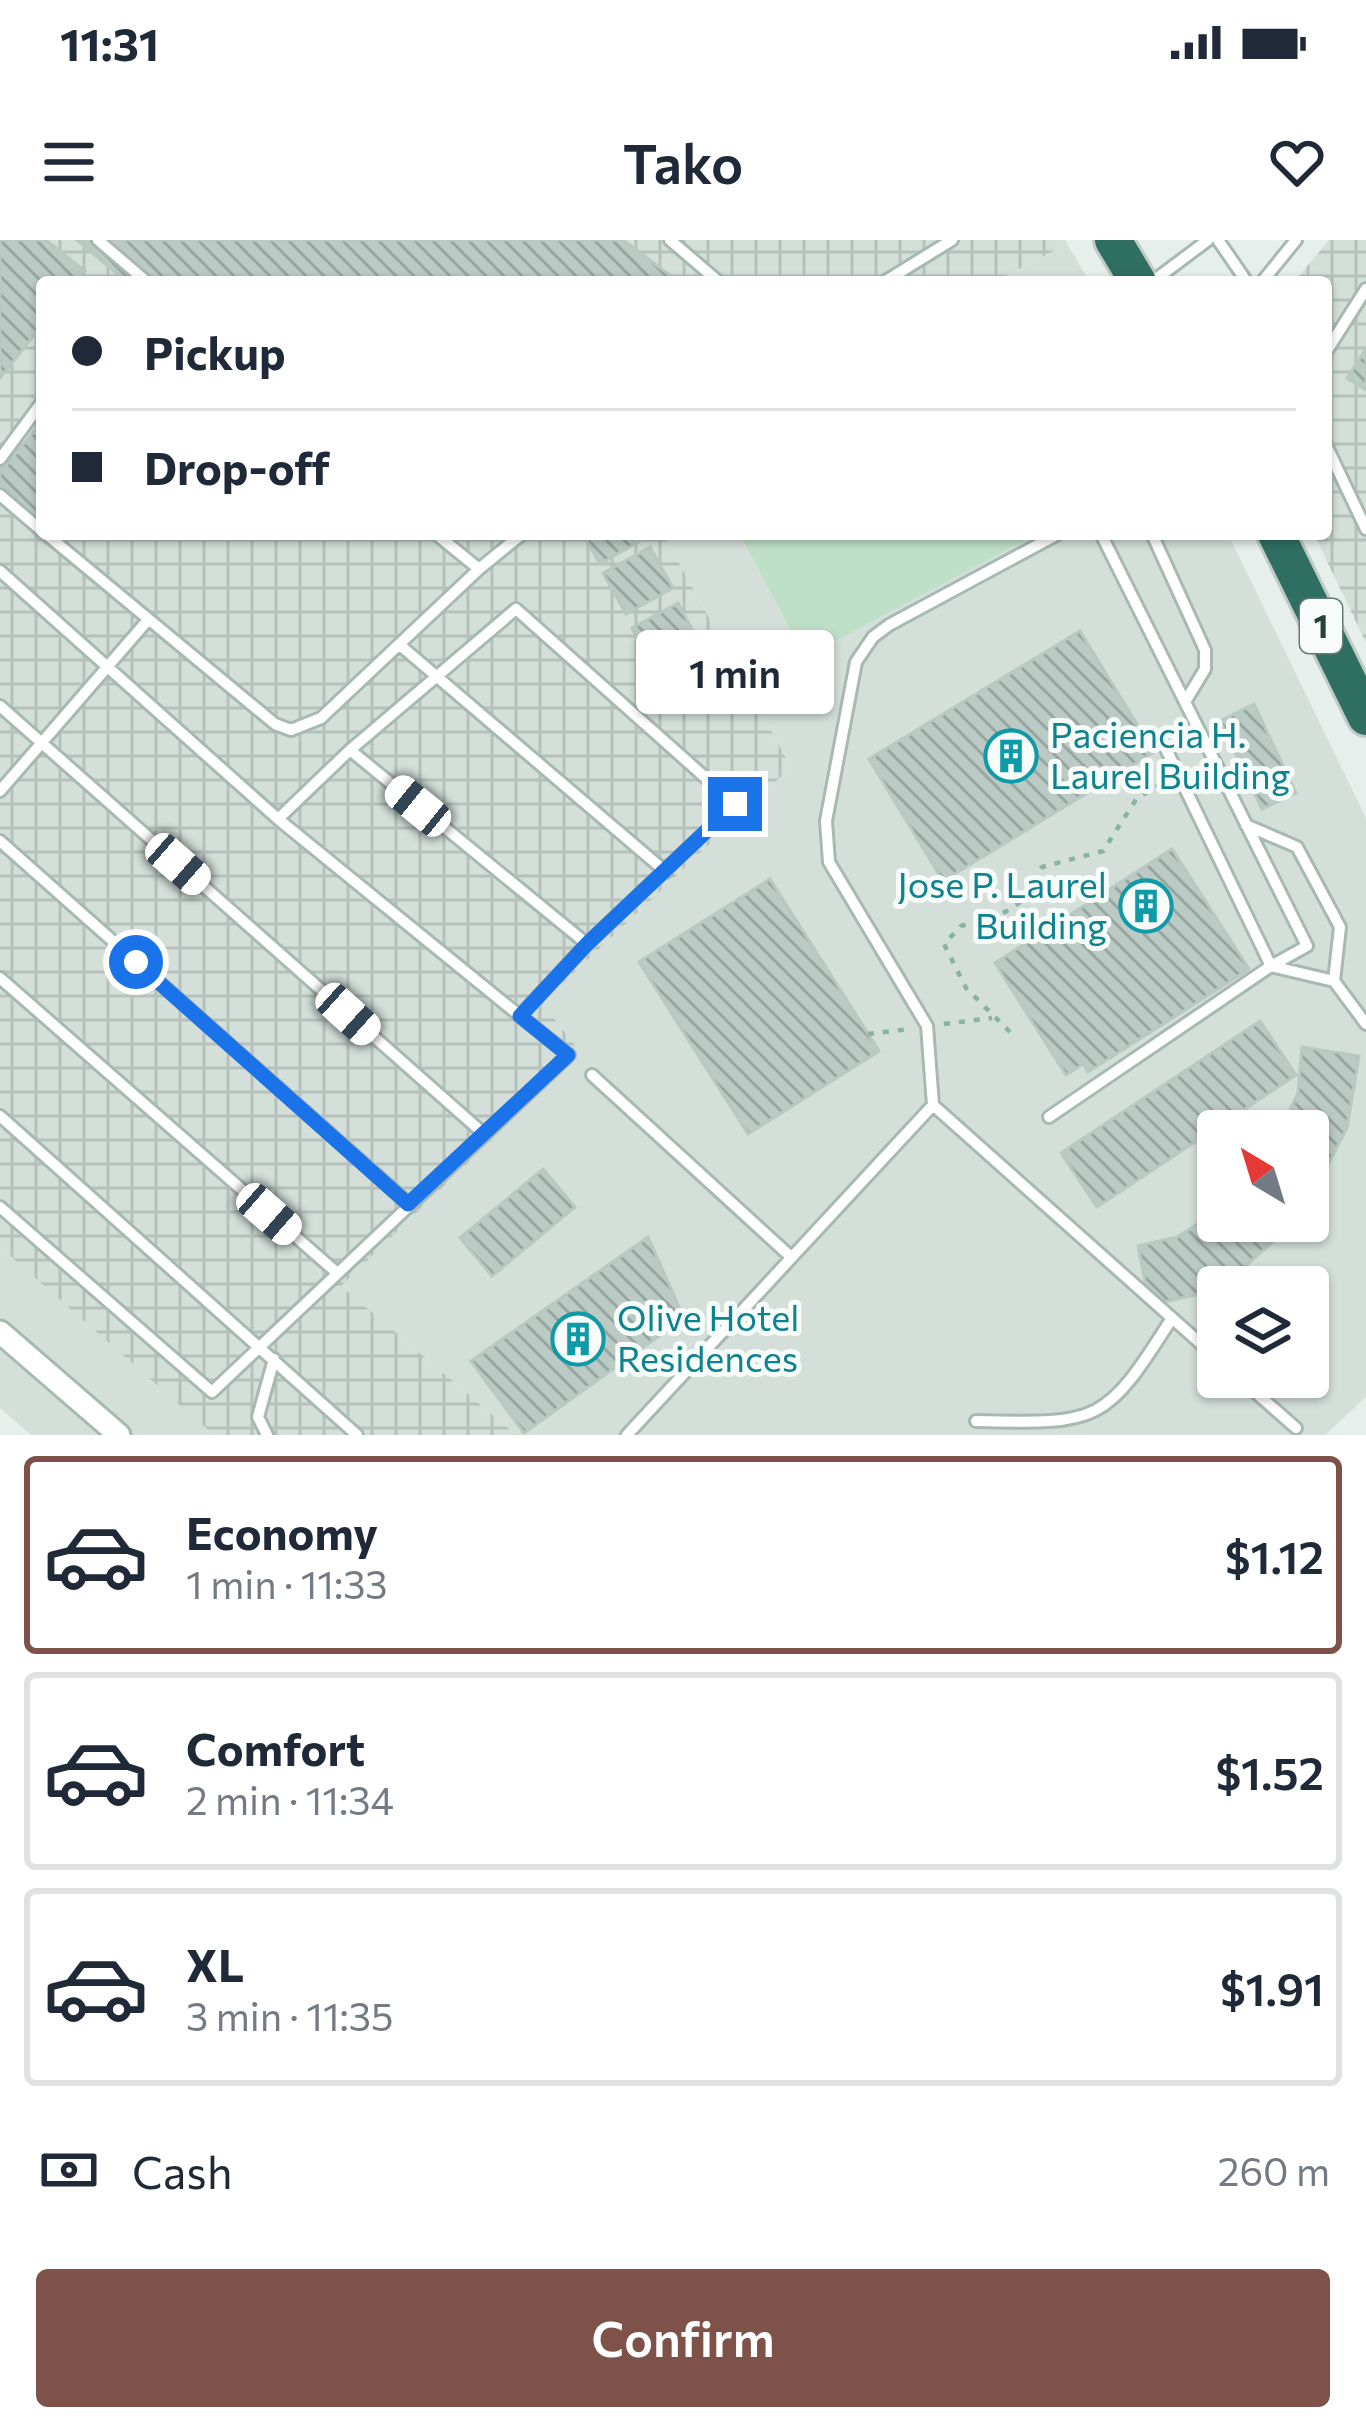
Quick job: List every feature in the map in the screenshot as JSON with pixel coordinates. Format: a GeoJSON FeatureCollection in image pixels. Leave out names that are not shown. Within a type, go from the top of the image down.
{"type":"FeatureCollection","features":[{"type":"Feature","properties":{"kind":"highway","name":"1"},"geometry":{"type":"LineString","coordinates":[[1279,540],[1366,717]]}},
{"type":"Feature","properties":{"kind":"street"},"geometry":{"type":"LineString","coordinates":[[0,1332],[119,1435]]}},
{"type":"Feature","properties":{"kind":"lane"},"geometry":{"type":"LineString","coordinates":[[98,240],[135,276]]}},
{"type":"Feature","properties":{"kind":"lane"},"geometry":{"type":"LineString","coordinates":[[670,240],[712,276]]}},
{"type":"Feature","properties":{"kind":"lane"},"geometry":{"type":"LineString","coordinates":[[894,276],[952,240]]}},
{"type":"Feature","properties":{"kind":"lane"},"geometry":{"type":"LineString","coordinates":[[1161,276],[1208,240]]}},
{"type":"Feature","properties":{"kind":"lane"},"geometry":{"type":"LineString","coordinates":[[1218,240],[1243,276]]}},
{"type":"Feature","properties":{"kind":"lane"},"geometry":{"type":"LineString","coordinates":[[1267,276],[1296,240]]}},
{"type":"Feature","properties":{"kind":"lane"},"geometry":{"type":"LineString","coordinates":[[1332,343],[1366,289]]}},
{"type":"Feature","properties":{"kind":"lane"},"geometry":{"type":"LineString","coordinates":[[0,459],[36,410]]}},
{"type":"Feature","properties":{"kind":"lane"},"geometry":{"type":"LineString","coordinates":[[1332,458],[1366,530]]}},
{"type":"Feature","properties":{"kind":"lane"},"geometry":{"type":"LineString","coordinates":[[0,495],[36,525]]}},
{"type":"Feature","properties":{"kind":"lane"},"geometry":{"type":"LineString","coordinates":[[53,540],[275,724],[291,730],[320,718],[514,540]]}},
{"type":"Feature","properties":{"kind":"lane"},"geometry":{"type":"LineString","coordinates":[[444,540],[479,568]]}},
{"type":"Feature","properties":{"kind":"lane"},"geometry":{"type":"LineString","coordinates":[[1047,540],[873,637],[856,662],[825,846],[829,862],[927,1026],[932,1106],[1197,1340]]}},
{"type":"Feature","properties":{"kind":"lane"},"geometry":{"type":"LineString","coordinates":[[1048,1117],[1307,946],[1104,540]]}},
{"type":"Feature","properties":{"kind":"lane"},"geometry":{"type":"LineString","coordinates":[[1155,540],[1205,650],[1205,669],[1185,703]]}},
{"type":"Feature","properties":{"kind":"lane"},"geometry":{"type":"LineString","coordinates":[[0,571],[278,819],[568,1055],[212,1392],[0,1207]]}},
{"type":"Feature","properties":{"kind":"lane"},"geometry":{"type":"LineString","coordinates":[[278,819],[350,750],[516,609],[735,804],[587,944],[520,1016]]}},
{"type":"Feature","properties":{"kind":"lane"},"geometry":{"type":"LineString","coordinates":[[0,791],[147,621]]}},
{"type":"Feature","properties":{"kind":"lane"},"geometry":{"type":"LineString","coordinates":[[400,646],[666,872]]}},
{"type":"Feature","properties":{"kind":"lane"},"geometry":{"type":"LineString","coordinates":[[0,706],[484,1134]]}},
{"type":"Feature","properties":{"kind":"lane"},"geometry":{"type":"LineString","coordinates":[[1166,749],[1271,966]]}},
{"type":"Feature","properties":{"kind":"lane"},"geometry":{"type":"LineString","coordinates":[[350,750],[587,944]]}},
{"type":"Feature","properties":{"kind":"lane"},"geometry":{"type":"LineString","coordinates":[[1246,825],[1297,847],[1340,927],[1334,981]]}},
{"type":"Feature","properties":{"kind":"lane"},"geometry":{"type":"LineString","coordinates":[[0,841],[408,1204]]}},
{"type":"Feature","properties":{"kind":"lane"},"geometry":{"type":"LineString","coordinates":[[1271,966],[1334,981],[1366,1024]]}},
{"type":"Feature","properties":{"kind":"lane"},"geometry":{"type":"LineString","coordinates":[[0,979],[336,1272]]}},
{"type":"Feature","properties":{"kind":"lane"},"geometry":{"type":"LineString","coordinates":[[592,1075],[791,1257]]}},
{"type":"Feature","properties":{"kind":"lane"},"geometry":{"type":"LineString","coordinates":[[627,1435],[932,1106]]}},
{"type":"Feature","properties":{"kind":"lane"},"geometry":{"type":"LineString","coordinates":[[0,1116],[357,1435]]}},
{"type":"Feature","properties":{"kind":"lane"},"geometry":{"type":"LineString","coordinates":[[976,1421],[1072,1421],[1092,1414],[1125,1389],[1172,1318]]}},
{"type":"Feature","properties":{"kind":"lane"},"geometry":{"type":"LineString","coordinates":[[268,1435],[258,1417],[274,1359]]}},
{"type":"Feature","properties":{"kind":"lane"},"geometry":{"type":"LineString","coordinates":[[1262,1398],[1296,1428]]}},
{"type":"Feature","properties":{"kind":"path"},"geometry":{"type":"LineString","coordinates":[[1010,1032],[966,988],[944,944],[961,926],[1005,913],[1022,901],[1042,867],[1103,851],[1137,798],[1178,775]]}},
{"type":"Feature","properties":{"kind":"shaded area"},"geometry":{"type":"Polygon","coordinates":[[[0,240],[1065,240],[1067,244],[1006,276],[36,276],[36,540],[666,540],[791,767],[542,1003],[581,1053],[341,1286],[516,1435],[214,1435],[0,1247],[0,240]]]}},
{"type":"Feature","properties":{"kind":"shaded area"},"geometry":{"type":"Polygon","coordinates":[[[1329,240],[1366,240],[1366,643],[1317,540],[1332,540],[1332,276],[1299,276],[1329,240]]]}},
{"type":"Feature","properties":{"kind":"shaded area"},"geometry":{"type":"Polygon","coordinates":[[[1067,244],[1086,276],[1005,276],[1067,244]]]}},
{"type":"Feature","properties":{"kind":"shaded area"},"geometry":{"type":"Polygon","coordinates":[[[666,540],[1231,540],[1366,818],[1366,1397],[1325,1435],[516,1435],[340,1286],[581,1053],[541,1003],[791,767],[666,540]]]}},
{"type":"Feature","properties":{"kind":"shaded area"},"geometry":{"type":"Polygon","coordinates":[[[0,1247],[214,1435],[31,1435],[0,1408],[0,1247]]]}},
{"type":"Feature","properties":{"kind":"green space"},"geometry":{"type":"Polygon","coordinates":[[[743,540],[1026,540],[805,657],[743,540]]]}},
{"type":"Feature","properties":{"kind":"building"},"geometry":{"type":"Polygon","coordinates":[[[0,240],[46,240],[85,271],[81,276],[36,276],[36,333],[0,378],[0,240]]]}},
{"type":"Feature","properties":{"kind":"building"},"geometry":{"type":"Polygon","coordinates":[[[77,240],[623,240],[671,276],[120,276],[77,240]]]}},
{"type":"Feature","properties":{"kind":"building"},"geometry":{"type":"Polygon","coordinates":[[[1366,349],[1366,390],[1347,378],[1366,349]]]}},
{"type":"Feature","properties":{"kind":"building"},"geometry":{"type":"Polygon","coordinates":[[[36,428],[36,513],[0,484],[0,473],[36,428]]]}},
{"type":"Feature","properties":{"kind":"building"},"geometry":{"type":"Polygon","coordinates":[[[586,540],[642,540],[600,564],[586,540]]]}},
{"type":"Feature","properties":{"kind":"building"},"geometry":{"type":"Polygon","coordinates":[[[650,547],[673,588],[626,614],[603,573],[650,547]]]}},
{"type":"Feature","properties":{"kind":"building"},"geometry":{"type":"Polygon","coordinates":[[[678,603],[700,644],[654,669],[632,628],[678,603]]]}},
{"type":"Feature","properties":{"kind":"building","name":"Paciencia H. Laurel Building"},"geometry":{"type":"Polygon","coordinates":[[[1080,631],[1154,752],[943,881],[869,759],[1080,631]]]}},
{"type":"Feature","properties":{"kind":"building"},"geometry":{"type":"Polygon","coordinates":[[[1254,704],[1296,793],[1262,809],[1220,721],[1254,704]]]}},
{"type":"Feature","properties":{"kind":"building","name":"Jose P. Laurel Building"},"geometry":{"type":"Polygon","coordinates":[[[1172,849],[1249,969],[1088,1072],[1083,1064],[1066,1075],[995,963],[1172,849]]]}},
{"type":"Feature","properties":{"kind":"building"},"geometry":{"type":"Polygon","coordinates":[[[770,879],[879,1051],[748,1134],[639,962],[770,879]]]}},
{"type":"Feature","properties":{"kind":"building"},"geometry":{"type":"Polygon","coordinates":[[[1260,1021],[1296,1075],[1243,1110],[1197,1110],[1197,1141],[1097,1207],[1061,1153],[1260,1021]]]}},
{"type":"Feature","properties":{"kind":"building"},"geometry":{"type":"Polygon","coordinates":[[[1302,1047],[1359,1056],[1347,1128],[1329,1163],[1329,1110],[1290,1110],[1298,1093],[1302,1047]]]}},
{"type":"Feature","properties":{"kind":"building"},"geometry":{"type":"Polygon","coordinates":[[[543,1169],[575,1207],[492,1276],[460,1238],[543,1169]]]}},
{"type":"Feature","properties":{"kind":"building"},"geometry":{"type":"Polygon","coordinates":[[[1197,1224],[1197,1242],[1272,1242],[1245,1266],[1197,1266],[1197,1295],[1150,1305],[1138,1246],[1177,1237],[1197,1224]]]}},
{"type":"Feature","properties":{"kind":"building","name":"Olive Hotel Residences"},"geometry":{"type":"Polygon","coordinates":[[[648,1237],[684,1318],[524,1433],[471,1361],[648,1237]]]}},
{"type":"Feature","properties":{"kind":"place","name":"Paciencia H. Laurel Building"},"geometry":{"type":"Point","coordinates":[1011,756]}},
{"type":"Feature","properties":{"kind":"place","name":"Jose P. Laurel Building"},"geometry":{"type":"Point","coordinates":[1146,906]}},
{"type":"Feature","properties":{"kind":"place","name":"Olive Hotel Residences"},"geometry":{"type":"Point","coordinates":[578,1339]}},
{"type":"Feature","properties":{"kind":"route"},"geometry":{"type":"LineString","coordinates":[[136,962],[408,1204],[568,1055],[520,1016],[587,944],[735,804]]}}]}
